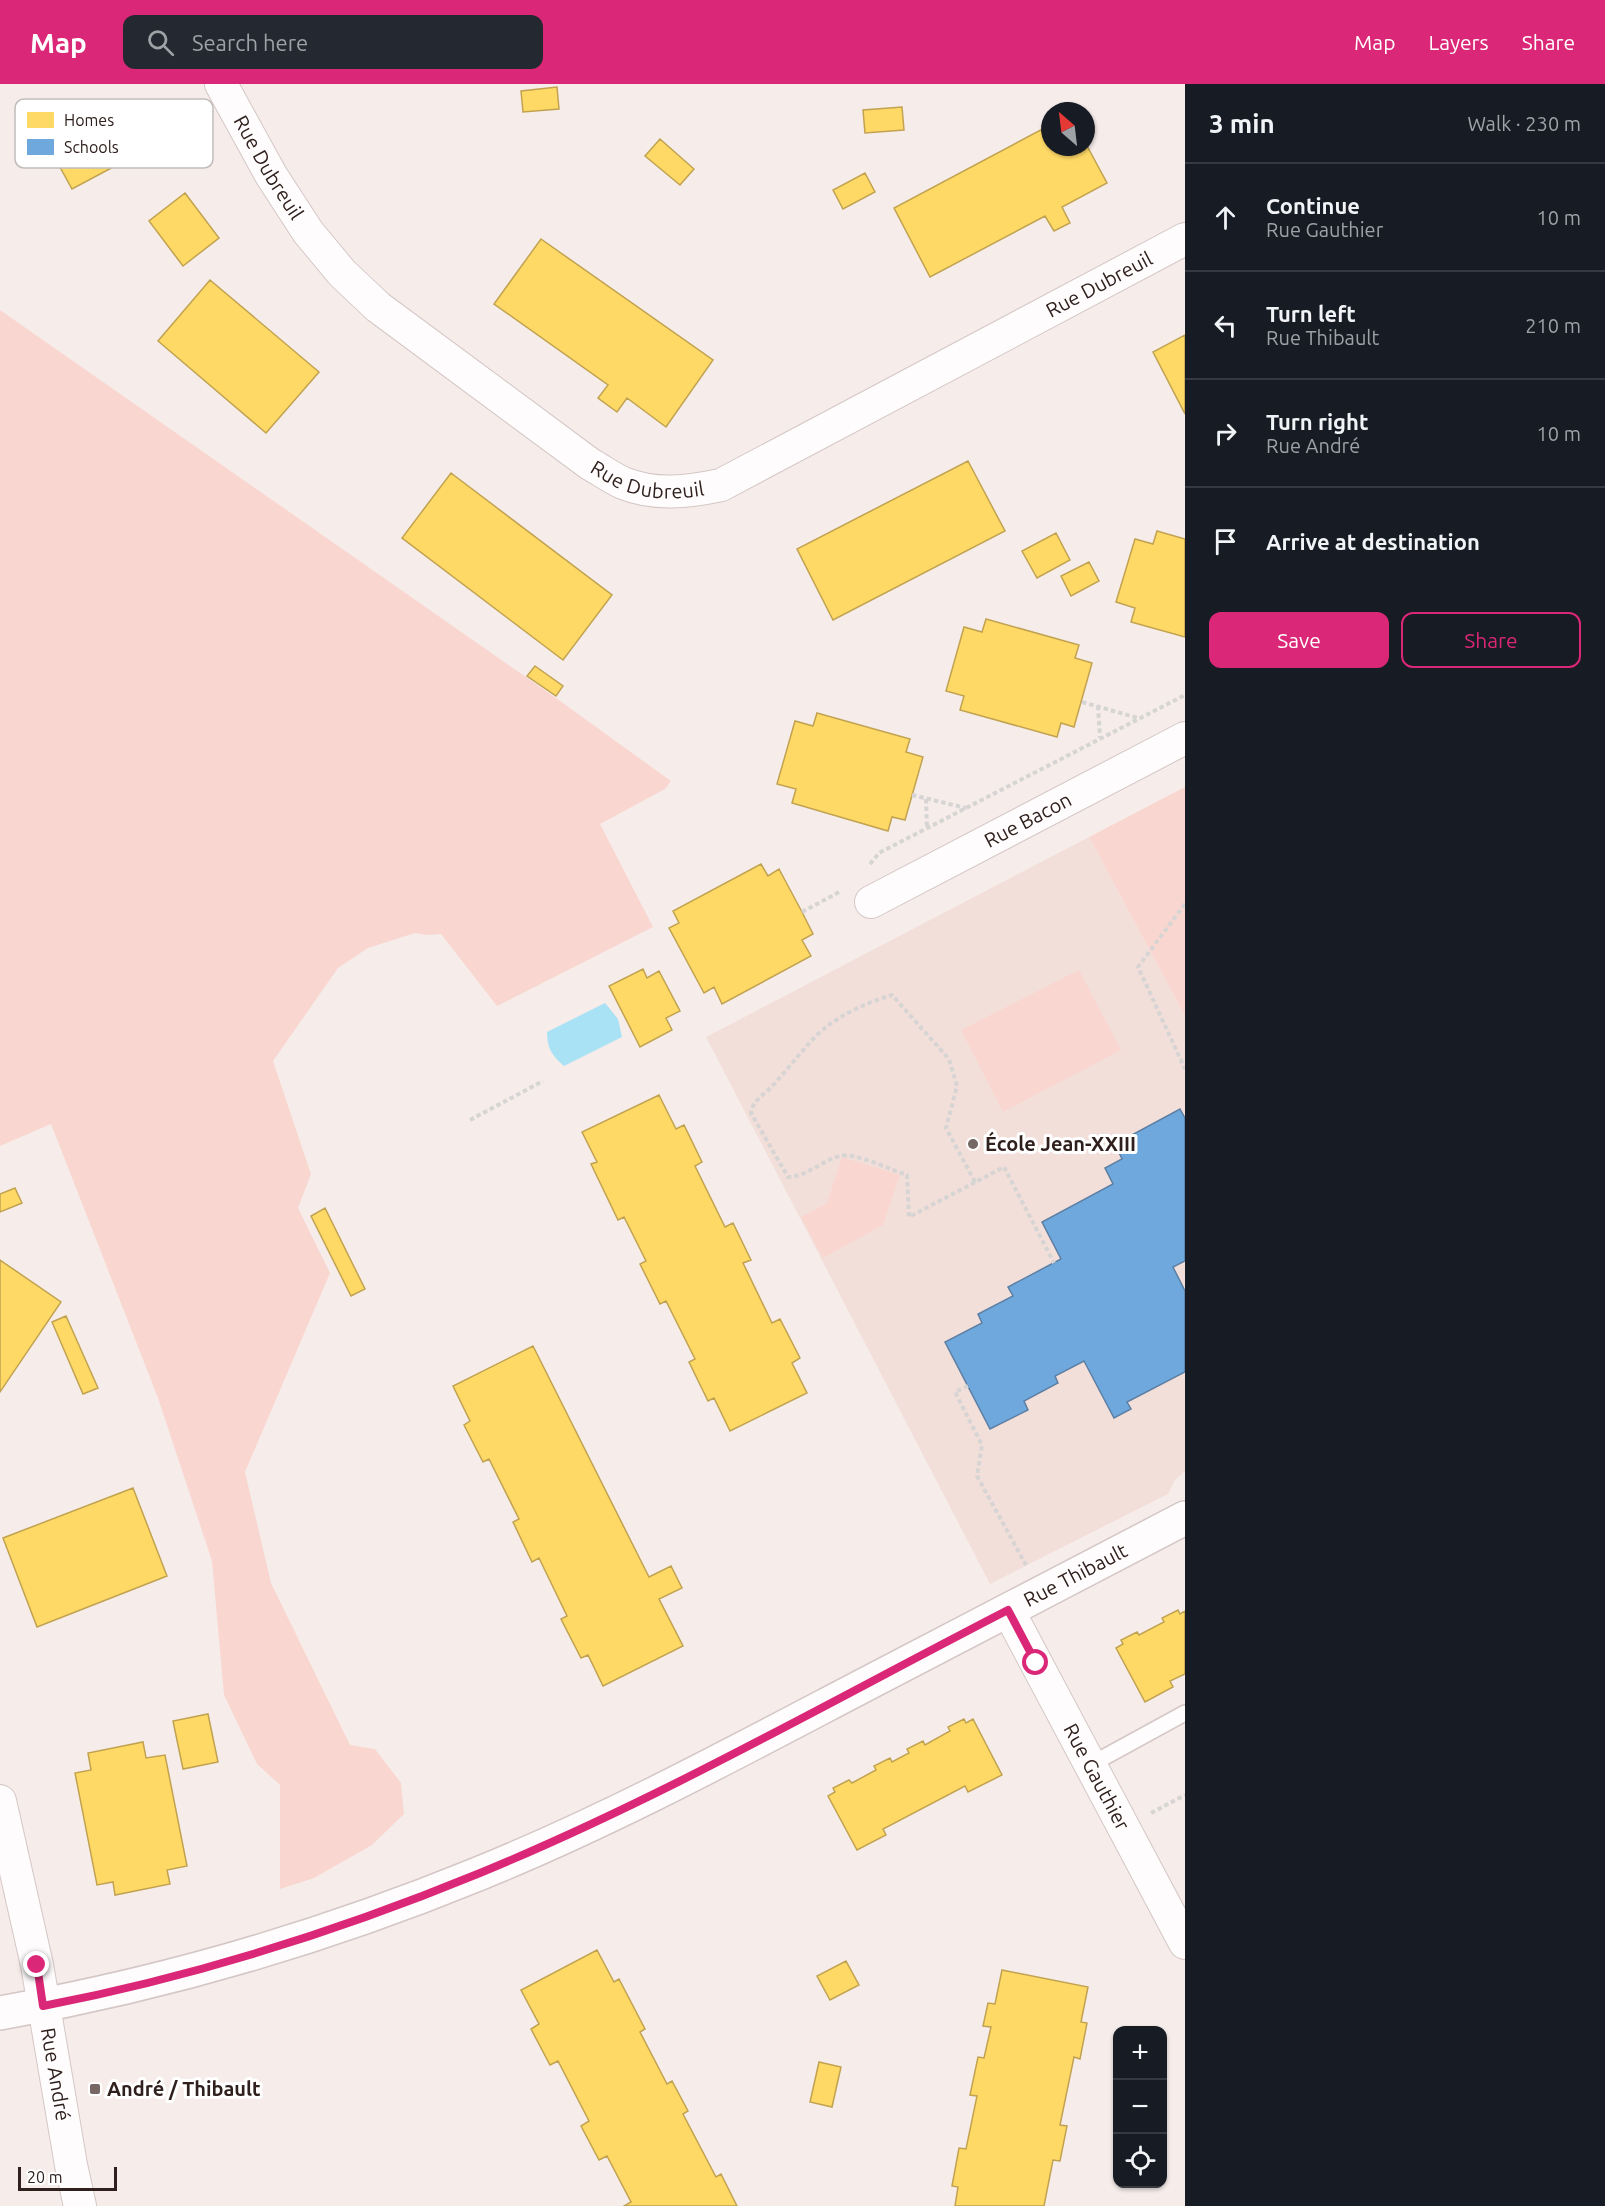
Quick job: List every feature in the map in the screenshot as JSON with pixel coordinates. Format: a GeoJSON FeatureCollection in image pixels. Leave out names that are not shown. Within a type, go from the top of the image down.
{"type":"FeatureCollection","features":[{"type":"Feature","properties":{"kind":"street","name":"Rue Dubreuil"},"geometry":{"type":"LineString","coordinates":[[221,84],[271,175],[308,232],[349,280],[378,307],[590,464],[622,483],[645,490],[685,492],[721,484],[1185,239]]}},
{"type":"Feature","properties":{"kind":"street","name":"Rue Bacon"},"geometry":{"type":"LineString","coordinates":[[871,902],[1185,738]]}},
{"type":"Feature","properties":{"kind":"street","name":"Rue Thibault"},"geometry":{"type":"LineString","coordinates":[[0,2013],[43,2006],[170,1977],[254,1954],[372,1915],[483,1872],[567,1835],[700,1770],[1185,1518]]}},
{"type":"Feature","properties":{"kind":"street","name":"Rue Gauthier"},"geometry":{"type":"LineString","coordinates":[[1008,1610],[1185,1943]]}},
{"type":"Feature","properties":{"kind":"street","name":"Rue André"},"geometry":{"type":"LineString","coordinates":[[0,1801],[37,1965],[80,2206]]}},
{"type":"Feature","properties":{"kind":"lane"},"geometry":{"type":"LineString","coordinates":[[1090,1765],[1185,1713]]}},
{"type":"Feature","properties":{"kind":"path"},"geometry":{"type":"LineString","coordinates":[[879,853],[1185,695]]}},
{"type":"Feature","properties":{"kind":"path"},"geometry":{"type":"LineString","coordinates":[[1082,702],[1140,718]]}},
{"type":"Feature","properties":{"kind":"path"},"geometry":{"type":"LineString","coordinates":[[1098,706],[1100,739]]}},
{"type":"Feature","properties":{"kind":"path"},"geometry":{"type":"LineString","coordinates":[[912,795],[966,808]]}},
{"type":"Feature","properties":{"kind":"path"},"geometry":{"type":"LineString","coordinates":[[926,799],[927,828]]}},
{"type":"Feature","properties":{"kind":"path"},"geometry":{"type":"LineString","coordinates":[[1185,904],[1138,967],[1185,1069]]}},
{"type":"Feature","properties":{"kind":"path"},"geometry":{"type":"LineString","coordinates":[[975,1182],[946,1128],[957,1086],[949,1059],[892,995],[876,1000],[838,1019],[823,1030],[773,1086],[753,1104],[751,1113],[788,1177],[798,1176],[839,1156],[850,1154],[907,1175],[909,1217],[1004,1167],[1054,1263]]}},
{"type":"Feature","properties":{"kind":"path"},"geometry":{"type":"LineString","coordinates":[[470,1120],[543,1081]]}},
{"type":"Feature","properties":{"kind":"path"},"geometry":{"type":"LineString","coordinates":[[968,1386],[955,1392],[982,1445],[977,1476],[1041,1593]]}},
{"type":"Feature","properties":{"kind":"shaded area"},"geometry":{"type":"Polygon","coordinates":[[[0,310],[556,698],[671,781],[665,789],[600,824],[653,927],[497,1006],[441,934],[415,933],[368,948],[338,968],[273,1061],[311,1174],[298,1208],[330,1273],[245,1472],[271,1583],[350,1745],[375,1749],[401,1783],[404,1814],[372,1845],[314,1878],[280,1889],[280,1785],[257,1764],[224,1695],[212,1561],[158,1398],[51,1124],[0,1146],[0,310]]]}},
{"type":"Feature","properties":{"kind":"shaded area"},"geometry":{"type":"Polygon","coordinates":[[[1185,787],[1185,1016],[1089,837],[1185,787]]]}},
{"type":"Feature","properties":{"kind":"shaded area","name":"École Jean-XXIII"},"geometry":{"type":"Polygon","coordinates":[[[1089,837],[1185,1016],[1185,1471],[1175,1480],[1168,1494],[990,1584],[706,1037],[1089,837]]]}},
{"type":"Feature","properties":{"kind":"shaded area"},"geometry":{"type":"Polygon","coordinates":[[[1079,970],[1121,1050],[1003,1112],[961,1030],[1079,970]]]}},
{"type":"Feature","properties":{"kind":"shaded area"},"geometry":{"type":"Polygon","coordinates":[[[842,1157],[900,1175],[883,1225],[823,1258],[801,1217],[827,1203],[842,1157]]]}},
{"type":"Feature","properties":{"kind":"water"},"geometry":{"type":"Polygon","coordinates":[[[605,1003],[618,1019],[622,1037],[564,1066],[551,1051],[547,1032],[605,1003]]]}},
{"type":"Feature","properties":{"kind":"building: Homes"},"geometry":{"type":"Polygon","coordinates":[[[557,87],[559,109],[523,112],[521,91],[557,87]]]}},
{"type":"Feature","properties":{"kind":"building: Homes"},"geometry":{"type":"Polygon","coordinates":[[[902,107],[904,130],[865,133],[863,110],[902,107]]]}},
{"type":"Feature","properties":{"kind":"building: Homes"},"geometry":{"type":"Polygon","coordinates":[[[1041,130],[1041,156],[1092,156],[1107,183],[1062,207],[1070,223],[1054,231],[1045,216],[930,277],[894,208],[1041,130]]]}},
{"type":"Feature","properties":{"kind":"building: Homes"},"geometry":{"type":"Polygon","coordinates":[[[660,139],[694,169],[680,185],[645,156],[660,139]]]}},
{"type":"Feature","properties":{"kind":"building: Homes"},"geometry":{"type":"Polygon","coordinates":[[[60,168],[112,168],[72,189],[60,168]]]}},
{"type":"Feature","properties":{"kind":"building: Homes"},"geometry":{"type":"Polygon","coordinates":[[[865,173],[875,192],[843,209],[833,190],[865,173]]]}},
{"type":"Feature","properties":{"kind":"building: Homes"},"geometry":{"type":"Polygon","coordinates":[[[185,193],[219,238],[183,266],[149,221],[185,193]]]}},
{"type":"Feature","properties":{"kind":"building: Homes"},"geometry":{"type":"Polygon","coordinates":[[[541,239],[713,360],[666,427],[627,398],[617,412],[598,398],[608,385],[494,304],[541,239]]]}},
{"type":"Feature","properties":{"kind":"building: Homes"},"geometry":{"type":"Polygon","coordinates":[[[210,280],[319,372],[266,433],[158,341],[210,280]]]}},
{"type":"Feature","properties":{"kind":"building: Homes"},"geometry":{"type":"Polygon","coordinates":[[[1185,335],[1185,414],[1153,352],[1185,335]]]}},
{"type":"Feature","properties":{"kind":"building: Homes"},"geometry":{"type":"Polygon","coordinates":[[[968,461],[1005,531],[833,620],[797,549],[968,461]]]}},
{"type":"Feature","properties":{"kind":"building: Homes"},"geometry":{"type":"Polygon","coordinates":[[[451,473],[612,595],[563,660],[402,538],[451,473]]]}},
{"type":"Feature","properties":{"kind":"building: Homes"},"geometry":{"type":"Polygon","coordinates":[[[1157,531],[1185,539],[1185,637],[1131,622],[1135,608],[1116,602],[1135,539],[1153,544],[1157,531]]]}},
{"type":"Feature","properties":{"kind":"building: Homes"},"geometry":{"type":"Polygon","coordinates":[[[1056,533],[1070,560],[1037,578],[1022,551],[1056,533]]]}},
{"type":"Feature","properties":{"kind":"building: Homes"},"geometry":{"type":"Polygon","coordinates":[[[1089,562],[1099,581],[1071,596],[1061,576],[1089,562]]]}},
{"type":"Feature","properties":{"kind":"building: Homes"},"geometry":{"type":"Polygon","coordinates":[[[986,619],[1079,645],[1075,658],[1092,663],[1074,727],[1061,723],[1057,737],[960,710],[964,696],[946,691],[964,627],[982,632],[986,619]]]}},
{"type":"Feature","properties":{"kind":"building: Homes"},"geometry":{"type":"Polygon","coordinates":[[[535,666],[563,686],[556,696],[527,676],[535,666]]]}},
{"type":"Feature","properties":{"kind":"building: Homes"},"geometry":{"type":"Polygon","coordinates":[[[817,713],[910,739],[906,752],[923,757],[905,820],[892,817],[888,831],[792,803],[796,789],[777,784],[795,721],[813,726],[817,713]]]}},
{"type":"Feature","properties":{"kind":"building: Homes"},"geometry":{"type":"Polygon","coordinates":[[[761,864],[768,876],[779,869],[813,934],[802,940],[811,956],[722,1004],[714,987],[704,993],[669,928],[679,923],[673,911],[761,864]]]}},
{"type":"Feature","properties":{"kind":"building: Homes"},"geometry":{"type":"Polygon","coordinates":[[[643,969],[647,978],[659,971],[680,1011],[666,1018],[672,1030],[640,1047],[609,986],[643,969]]]}},
{"type":"Feature","properties":{"kind":"building: Homes"},"geometry":{"type":"Polygon","coordinates":[[[659,1095],[676,1129],[684,1125],[702,1162],[695,1166],[725,1227],[733,1223],[751,1260],[743,1263],[772,1323],[780,1319],[800,1358],[792,1363],[807,1393],[730,1431],[714,1398],[708,1401],[689,1362],[695,1359],[666,1301],[660,1304],[640,1264],[646,1261],[624,1217],[618,1220],[591,1164],[597,1162],[582,1132],[659,1095]]]}},
{"type":"Feature","properties":{"kind":"building: Homes"},"geometry":{"type":"Polygon","coordinates":[[[15,1188],[22,1203],[0,1212],[0,1194],[15,1188]]]}},
{"type":"Feature","properties":{"kind":"building: Homes"},"geometry":{"type":"Polygon","coordinates":[[[325,1208],[365,1289],[351,1296],[311,1216],[325,1208]]]}},
{"type":"Feature","properties":{"kind":"building: Homes"},"geometry":{"type":"Polygon","coordinates":[[[0,1260],[61,1302],[0,1392],[0,1260]]]}},
{"type":"Feature","properties":{"kind":"building: Homes"},"geometry":{"type":"Polygon","coordinates":[[[66,1316],[98,1388],[83,1394],[52,1322],[66,1316]]]}},
{"type":"Feature","properties":{"kind":"building: Homes"},"geometry":{"type":"Polygon","coordinates":[[[533,1346],[649,1577],[671,1566],[682,1588],[659,1599],[683,1646],[603,1686],[588,1655],[581,1658],[561,1619],[567,1616],[539,1558],[532,1562],[513,1522],[519,1519],[489,1459],[483,1462],[464,1425],[470,1421],[453,1386],[533,1346]]]}},
{"type":"Feature","properties":{"kind":"building: Homes"},"geometry":{"type":"Polygon","coordinates":[[[133,1488],[167,1576],[37,1627],[3,1538],[133,1488]]]}},
{"type":"Feature","properties":{"kind":"building: Homes"},"geometry":{"type":"Polygon","coordinates":[[[1178,1610],[1180,1614],[1185,1611],[1185,1674],[1170,1681],[1173,1687],[1145,1702],[1116,1648],[1123,1644],[1121,1640],[1137,1632],[1139,1635],[1164,1622],[1162,1618],[1178,1610]]]}},
{"type":"Feature","properties":{"kind":"building: Homes"},"geometry":{"type":"Polygon","coordinates":[[[208,1714],[218,1762],[183,1769],[173,1721],[208,1714]]]}},
{"type":"Feature","properties":{"kind":"building: Homes"},"geometry":{"type":"Polygon","coordinates":[[[964,1719],[966,1723],[973,1719],[1002,1775],[968,1792],[965,1786],[883,1829],[886,1835],[857,1850],[828,1796],[835,1792],[833,1788],[849,1780],[852,1783],[876,1770],[874,1766],[890,1758],[892,1762],[909,1753],[907,1749],[923,1741],[925,1745],[950,1731],[948,1727],[964,1719]]]}},
{"type":"Feature","properties":{"kind":"building: Homes"},"geometry":{"type":"Polygon","coordinates":[[[143,1742],[146,1758],[165,1755],[187,1866],[167,1870],[170,1884],[115,1895],[113,1882],[97,1885],[75,1773],[91,1770],[88,1753],[143,1742]]]}},
{"type":"Feature","properties":{"kind":"building: Homes"},"geometry":{"type":"Polygon","coordinates":[[[597,1950],[614,1982],[619,1979],[645,2029],[640,2032],[667,2084],[672,2081],[688,2111],[683,2114],[716,2177],[721,2174],[737,2206],[624,2206],[631,2202],[607,2156],[599,2160],[581,2126],[589,2121],[558,2061],[550,2065],[531,2029],[539,2024],[521,1990],[597,1950]]]}},
{"type":"Feature","properties":{"kind":"building: Homes"},"geometry":{"type":"Polygon","coordinates":[[[846,1961],[859,1985],[830,2000],[817,1976],[846,1961]]]}},
{"type":"Feature","properties":{"kind":"building: Homes"},"geometry":{"type":"Polygon","coordinates":[[[1002,1970],[1088,1987],[1081,2022],[1087,2023],[1080,2059],[1074,2057],[1060,2125],[1067,2126],[1060,2161],[1053,2160],[1044,2206],[955,2206],[958,2187],[952,2186],[959,2148],[966,2149],[977,2096],[970,2095],[978,2057],[984,2058],[991,2027],[983,2026],[988,2003],[995,2004],[1002,1970]]]}},
{"type":"Feature","properties":{"kind":"building: Homes"},"geometry":{"type":"Polygon","coordinates":[[[819,2062],[841,2067],[832,2107],[810,2102],[819,2062]]]}},
{"type":"Feature","properties":{"kind":"building: Schools"},"geometry":{"type":"Polygon","coordinates":[[[1180,1109],[1185,1118],[1185,1261],[1173,1267],[1185,1291],[1185,1372],[1127,1402],[1131,1409],[1114,1418],[1084,1361],[1055,1376],[1058,1383],[1024,1401],[1028,1410],[990,1429],[945,1342],[982,1323],[978,1314],[1013,1296],[1008,1287],[1061,1259],[1042,1222],[1113,1184],[1105,1168],[1122,1159],[1115,1144],[1180,1109]]]}},
{"type":"Feature","properties":{"kind":"place","name":"École Jean-XXIII"},"geometry":{"type":"Point","coordinates":[973,1144]}},
{"type":"Feature","properties":{"kind":"place","name":"André / Thibault"},"geometry":{"type":"Point","coordinates":[95,2089]}},
{"type":"Feature","properties":{"kind":"route"},"geometry":{"type":"LineString","coordinates":[[37,1965],[43,2006],[170,1977],[254,1954],[372,1915],[483,1872],[613,1813],[786,1727],[1008,1610],[1036,1663]]}}]}
